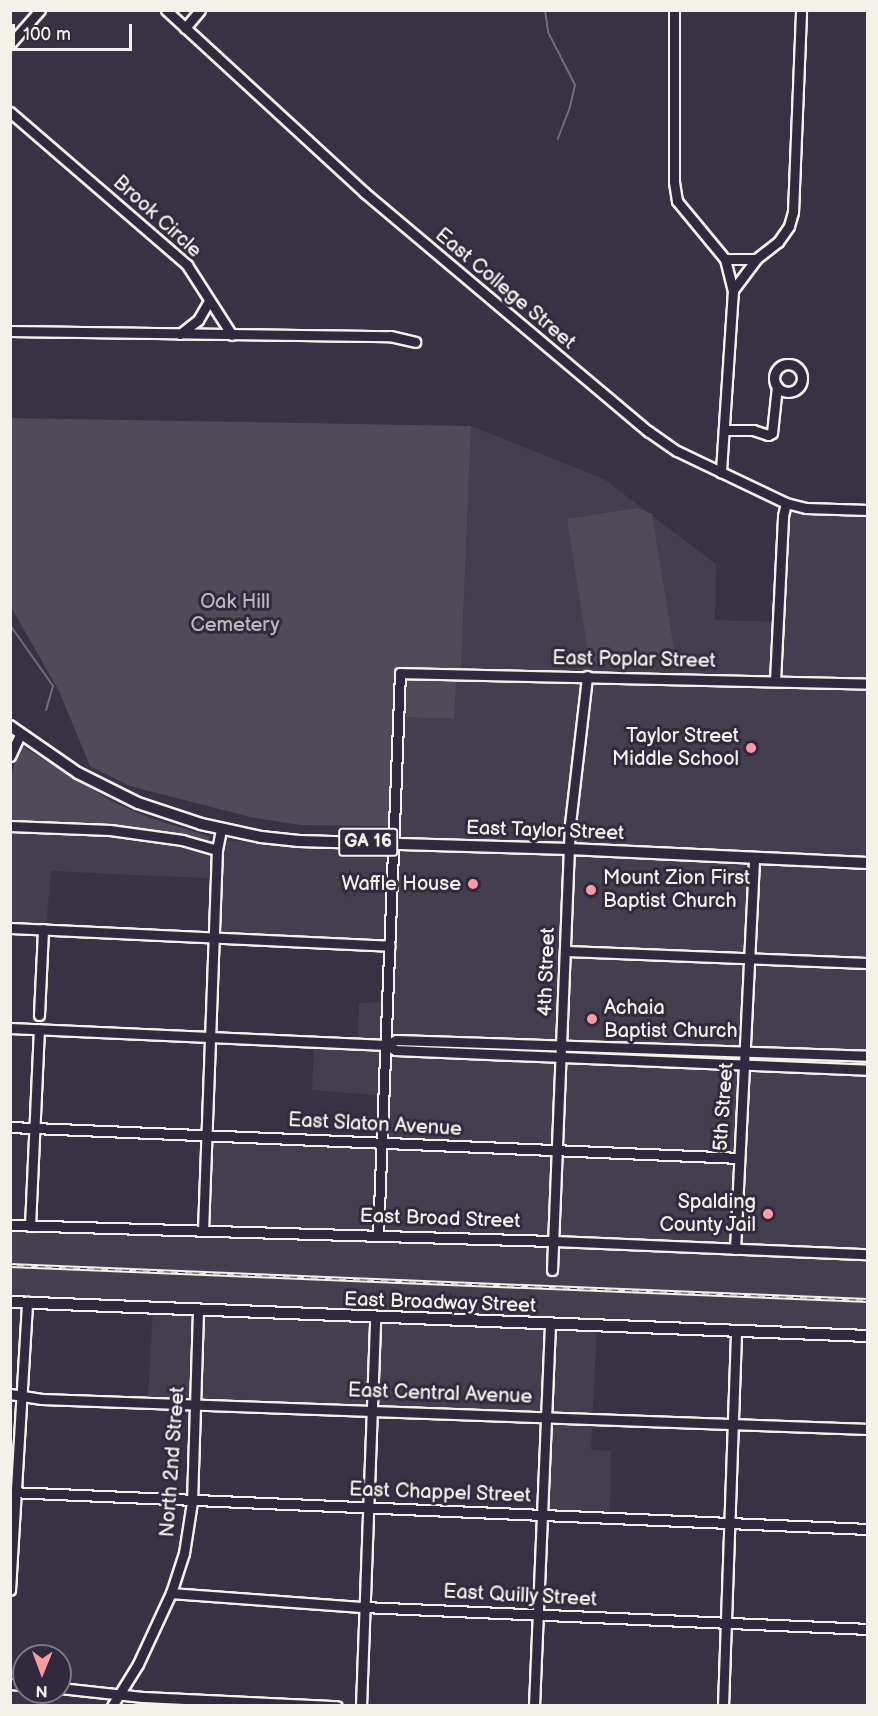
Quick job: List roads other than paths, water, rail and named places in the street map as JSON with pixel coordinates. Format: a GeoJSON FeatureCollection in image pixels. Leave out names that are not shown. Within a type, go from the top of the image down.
{"type":"FeatureCollection","features":[{"type":"Feature","properties":{"kind":"main road","name":"GA 16"},"geometry":{"type":"LineString","coordinates":[[10,726],[78,773],[116,793],[161,812],[221,829]]}},
{"type":"Feature","properties":{"kind":"main road","name":"East Taylor Street"},"geometry":{"type":"LineString","coordinates":[[221,829],[279,840],[569,849],[867,863]]}},
{"type":"Feature","properties":{"kind":"main road","name":"East Broadway Street"},"geometry":{"type":"LineString","coordinates":[[10,1302],[867,1336]]}},
{"type":"Feature","properties":{"kind":"street"},"geometry":{"type":"LineString","coordinates":[[10,44],[40,10]]}},
{"type":"Feature","properties":{"kind":"street","name":"East College Street"},"geometry":{"type":"LineString","coordinates":[[166,10],[365,193],[648,431],[677,451],[786,503],[806,508],[867,510]]}},
{"type":"Feature","properties":{"kind":"street"},"geometry":{"type":"LineString","coordinates":[[185,28],[200,10]]}},
{"type":"Feature","properties":{"kind":"street"},"geometry":{"type":"LineString","coordinates":[[674,10],[674,182],[677,201],[725,259],[733,290],[721,473]]}},
{"type":"Feature","properties":{"kind":"street"},"geometry":{"type":"LineString","coordinates":[[733,290],[756,259],[778,242],[789,226],[793,212],[801,10]]}},
{"type":"Feature","properties":{"kind":"street","name":"Brook Circle"},"geometry":{"type":"LineString","coordinates":[[10,112],[187,265],[232,335]]}},
{"type":"Feature","properties":{"kind":"street"},"geometry":{"type":"LineString","coordinates":[[725,259],[756,259]]}},
{"type":"Feature","properties":{"kind":"street"},"geometry":{"type":"LineString","coordinates":[[179,334],[198,320],[210,301]]}},
{"type":"Feature","properties":{"kind":"street"},"geometry":{"type":"LineString","coordinates":[[10,331],[390,336],[415,342]]}},
{"type":"Feature","properties":{"kind":"street"},"geometry":{"type":"LineString","coordinates":[[724,430],[753,430],[768,435],[772,433],[777,386]]}},
{"type":"Feature","properties":{"kind":"street"},"geometry":{"type":"LineString","coordinates":[[775,681],[783,516],[786,503]]}},
{"type":"Feature","properties":{"kind":"street","name":"East Poplar Street"},"geometry":{"type":"LineString","coordinates":[[394,843],[400,673],[867,684]]}},
{"type":"Feature","properties":{"kind":"street","name":"4th Street"},"geometry":{"type":"LineString","coordinates":[[552,1270],[563,1045],[569,849],[587,676]]}},
{"type":"Feature","properties":{"kind":"street"},"geometry":{"type":"LineString","coordinates":[[10,756],[20,735]]}},
{"type":"Feature","properties":{"kind":"street"},"geometry":{"type":"LineString","coordinates":[[10,826],[110,830],[182,840],[217,850]]}},
{"type":"Feature","properties":{"kind":"street"},"geometry":{"type":"LineString","coordinates":[[204,1231],[217,850],[221,829]]}},
{"type":"Feature","properties":{"kind":"street"},"geometry":{"type":"LineString","coordinates":[[378,1235],[394,843]]}},
{"type":"Feature","properties":{"kind":"street","name":"5th Street"},"geometry":{"type":"LineString","coordinates":[[735,1249],[746,1064],[754,859]]}},
{"type":"Feature","properties":{"kind":"street"},"geometry":{"type":"LineString","coordinates":[[10,928],[390,946]]}},
{"type":"Feature","properties":{"kind":"street"},"geometry":{"type":"LineString","coordinates":[[39,1015],[43,929]]}},
{"type":"Feature","properties":{"kind":"street"},"geometry":{"type":"LineString","coordinates":[[565,951],[867,963]]}},
{"type":"Feature","properties":{"kind":"street"},"geometry":{"type":"LineString","coordinates":[[10,1028],[387,1045],[395,1050],[867,1070]]}},
{"type":"Feature","properties":{"kind":"street"},"geometry":{"type":"LineString","coordinates":[[30,1226],[39,1029]]}},
{"type":"Feature","properties":{"kind":"street"},"geometry":{"type":"LineString","coordinates":[[387,1045],[396,1040],[867,1056]]}},
{"type":"Feature","properties":{"kind":"street","name":"East Slaton Avenue"},"geometry":{"type":"LineString","coordinates":[[10,1127],[739,1158]]}},
{"type":"Feature","properties":{"kind":"street","name":"East Broad Street"},"geometry":{"type":"LineString","coordinates":[[10,1225],[378,1235],[867,1254]]}},
{"type":"Feature","properties":{"kind":"street"},"geometry":{"type":"LineString","coordinates":[[10,1590],[13,1492],[27,1302]]}},
{"type":"Feature","properties":{"kind":"street","name":"North 2nd Street"},"geometry":{"type":"LineString","coordinates":[[112,1706],[138,1664],[171,1593],[184,1552],[192,1502],[198,1311]]}},
{"type":"Feature","properties":{"kind":"street"},"geometry":{"type":"LineString","coordinates":[[361,1706],[366,1508],[375,1318]]}},
{"type":"Feature","properties":{"kind":"street"},"geometry":{"type":"LineString","coordinates":[[534,1706],[536,1615],[550,1325]]}},
{"type":"Feature","properties":{"kind":"street"},"geometry":{"type":"LineString","coordinates":[[723,1706],[736,1331]]}},
{"type":"Feature","properties":{"kind":"street","name":"East Central Avenue"},"geometry":{"type":"LineString","coordinates":[[10,1394],[42,1399],[867,1429]]}},
{"type":"Feature","properties":{"kind":"street","name":"East Chappel Street"},"geometry":{"type":"LineString","coordinates":[[13,1492],[192,1502],[867,1529]]}},
{"type":"Feature","properties":{"kind":"street","name":"East Quilly Street"},"geometry":{"type":"LineString","coordinates":[[171,1593],[363,1607],[867,1629]]}},
{"type":"Feature","properties":{"kind":"street"},"geometry":{"type":"LineString","coordinates":[[72,1689],[230,1703],[337,1706]]}},
{"type":"Feature","properties":{"kind":"waterway"},"geometry":{"type":"LineString","coordinates":[[545,10],[548,32],[575,85],[570,107],[558,139]]}},
{"type":"Feature","properties":{"kind":"waterway"},"geometry":{"type":"LineString","coordinates":[[10,625],[53,686],[46,710]]}},
{"type":"Feature","properties":{"kind":"railway"},"geometry":{"type":"LineString","coordinates":[[10,1265],[868,1300]]}},
{"type":"Feature","properties":{"kind":"place","name":"Taylor Street Middle School"},"geometry":{"type":"Point","coordinates":[751,748]}},
{"type":"Feature","properties":{"kind":"place","name":"Waffle House"},"geometry":{"type":"Point","coordinates":[473,884]}},
{"type":"Feature","properties":{"kind":"place","name":"Mount Zion First Baptist Church"},"geometry":{"type":"Point","coordinates":[591,890]}},
{"type":"Feature","properties":{"kind":"place","name":"Achaia Baptist Church"},"geometry":{"type":"Point","coordinates":[592,1019]}},
{"type":"Feature","properties":{"kind":"place","name":"Spalding County Jail"},"geometry":{"type":"Point","coordinates":[768,1214]}},
{"type":"Feature","properties":{"kind":"park label","name":"Oak Hill Cemetery"},"geometry":{"type":"Point","coordinates":[235,614]}}]}
